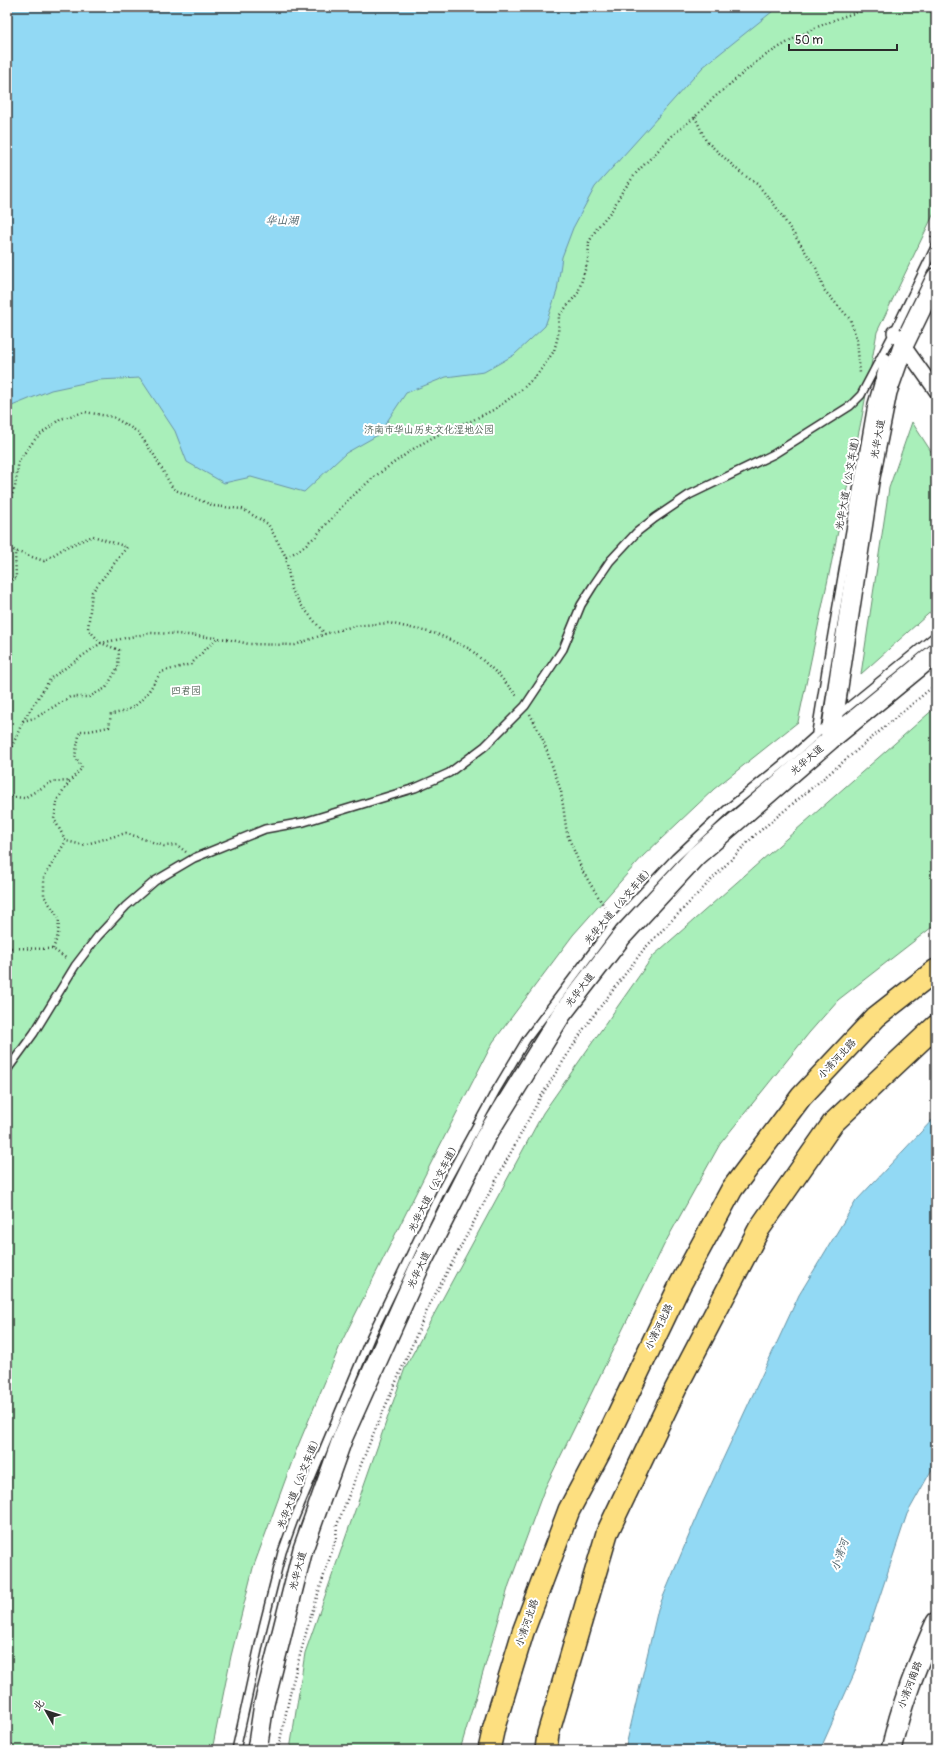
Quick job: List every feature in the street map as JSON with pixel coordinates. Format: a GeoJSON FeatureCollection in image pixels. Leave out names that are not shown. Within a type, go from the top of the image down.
{"type":"FeatureCollection","features":[{"type":"Feature","properties":{"kind":"main road","name":"光华大道"},"geometry":{"type":"LineString","coordinates":[[257,1750],[264,1704],[303,1549],[344,1437],[418,1270],[485,1138],[561,1015],[622,936],[696,856],[823,736],[832,720],[869,482],[899,338],[936,278]]}},
{"type":"Feature","properties":{"kind":"main road"},"geometry":{"type":"LineString","coordinates":[[823,736],[936,653]]}},
{"type":"Feature","properties":{"kind":"main road","name":"小清河北路"},"geometry":{"type":"LineString","coordinates":[[489,1750],[494,1727],[523,1632],[569,1510],[602,1448],[680,1284],[732,1188],[801,1097],[876,1017],[936,970]]}},
{"type":"Feature","properties":{"kind":"main road"},"geometry":{"type":"LineString","coordinates":[[546,1750],[548,1734],[607,1533],[676,1388],[759,1229],[833,1123],[936,1026]]}},
{"type":"Feature","properties":{"kind":"main road","name":"小清河南路"},"geometry":{"type":"LineString","coordinates":[[891,1750],[899,1713],[914,1670],[936,1622]]}},
{"type":"Feature","properties":{"kind":"street"},"geometry":{"type":"LineString","coordinates":[[899,338],[936,391]]}},
{"type":"Feature","properties":{"kind":"lane","name":"光华大道（公交车道）"},"geometry":{"type":"LineString","coordinates":[[236,1750],[263,1627],[282,1552],[296,1515],[371,1336],[444,1187],[495,1092],[526,1040],[614,922],[675,858],[726,810],[791,757],[823,736],[832,631],[872,404],[877,383],[899,338],[936,245]]}},
{"type":"Feature","properties":{"kind":"lane"},"geometry":{"type":"LineString","coordinates":[[7,1070],[34,1033],[75,966],[98,936],[126,906],[154,881],[194,858],[266,829],[304,822],[415,788],[449,773],[485,746],[525,706],[563,649],[581,605],[593,586],[610,561],[637,532],[689,495],[774,454],[850,406],[861,395],[899,338]]}},
{"type":"Feature","properties":{"kind":"lane"},"geometry":{"type":"LineString","coordinates":[[832,720],[936,635]]}},
{"type":"Feature","properties":{"kind":"path"},"geometry":{"type":"LineString","coordinates":[[286,557],[298,551],[316,536],[348,500],[374,477],[416,446],[454,426],[471,421],[495,409],[520,391],[537,375],[554,351],[558,336],[559,316],[578,293],[588,260],[589,242],[597,228],[612,210],[622,192],[637,172],[710,101],[761,58],[795,38],[839,18],[873,7]]}},
{"type":"Feature","properties":{"kind":"path"},"geometry":{"type":"LineString","coordinates":[[695,117],[706,140],[741,173],[756,184],[774,204],[816,268],[824,290],[850,320],[857,340],[861,395]]}},
{"type":"Feature","properties":{"kind":"path"},"geometry":{"type":"LineString","coordinates":[[7,509],[14,487],[19,460],[36,438],[60,419],[85,412],[113,417],[138,432],[154,455],[173,489],[214,506],[242,509],[268,524],[286,557],[291,589],[302,606],[325,634]]}},
{"type":"Feature","properties":{"kind":"path"},"geometry":{"type":"LineString","coordinates":[[7,544],[15,551],[44,561],[66,547],[93,536],[127,546],[92,592],[88,629],[101,643],[119,650],[118,667],[106,688],[89,697],[70,697],[36,718],[23,721]]}},
{"type":"Feature","properties":{"kind":"path"},"geometry":{"type":"LineString","coordinates":[[7,580],[16,578],[15,551]]}},
{"type":"Feature","properties":{"kind":"path"},"geometry":{"type":"LineString","coordinates":[[7,758],[23,721],[51,678],[101,643],[150,633],[217,638],[249,644],[295,645],[325,634],[354,626],[389,623],[436,634],[470,649],[499,675],[525,706],[543,740],[556,776],[561,791],[567,834],[582,872],[614,922]]}},
{"type":"Feature","properties":{"kind":"path"},"geometry":{"type":"LineString","coordinates":[[194,858],[176,845],[164,846],[126,833],[83,845],[66,841],[54,819],[58,798],[70,781],[82,768],[75,756],[80,730],[89,731],[109,727],[110,714],[123,713],[143,699],[161,672],[191,664],[217,638]]}},
{"type":"Feature","properties":{"kind":"path"},"geometry":{"type":"LineString","coordinates":[[278,1750],[292,1685],[308,1622],[336,1538],[337,1526],[372,1437],[429,1306],[540,1098],[589,1021],[644,949],[755,835],[936,684]]}},
{"type":"Feature","properties":{"kind":"path"},"geometry":{"type":"LineString","coordinates":[[7,796],[24,798],[52,782],[70,781]]}},
{"type":"Feature","properties":{"kind":"path"},"geometry":{"type":"LineString","coordinates":[[53,949],[58,935],[59,918],[44,896],[44,877],[66,841]]}},
{"type":"Feature","properties":{"kind":"path"},"geometry":{"type":"LineString","coordinates":[[7,948],[53,949],[75,966]]}},
{"type":"Feature","properties":{"kind":"green space","name":"济南市华山历史文化湿地公园"},"geometry":{"type":"Polygon","coordinates":[[[7,7],[936,7],[936,209],[877,332],[862,417],[798,722],[714,789],[643,856],[573,935],[493,1042],[342,1341],[297,1448],[253,1568],[231,1656],[212,1750],[7,1750],[7,7]]]}},
{"type":"Feature","properties":{"kind":"green space"},"geometry":{"type":"Polygon","coordinates":[[[912,422],[936,459],[936,607],[861,674],[889,488],[912,422]]]}},
{"type":"Feature","properties":{"kind":"green space"},"geometry":{"type":"Polygon","coordinates":[[[936,707],[936,924],[838,1000],[809,1033],[720,1144],[665,1243],[544,1490],[509,1585],[460,1750],[290,1750],[305,1653],[405,1368],[543,1113],[653,956],[936,707]]]}},
{"type":"Feature","properties":{"kind":"water","name":"华山湖"},"geometry":{"type":"Polygon","coordinates":[[[7,7],[778,7],[703,67],[595,187],[573,228],[562,257],[557,291],[545,326],[514,355],[484,372],[446,377],[406,393],[378,435],[346,453],[304,492],[251,477],[224,483],[187,462],[175,431],[140,378],[98,380],[51,390],[7,408],[7,7]]]}},
{"type":"Feature","properties":{"kind":"water","name":"小清河"},"geometry":{"type":"Polygon","coordinates":[[[936,1116],[936,1462],[907,1514],[854,1674],[820,1750],[625,1750],[658,1609],[703,1502],[799,1295],[856,1201],[936,1116]]]}},
{"type":"Feature","properties":{"kind":"park label","name":"四君园"},"geometry":{"type":"Point","coordinates":[186,691]}}]}
